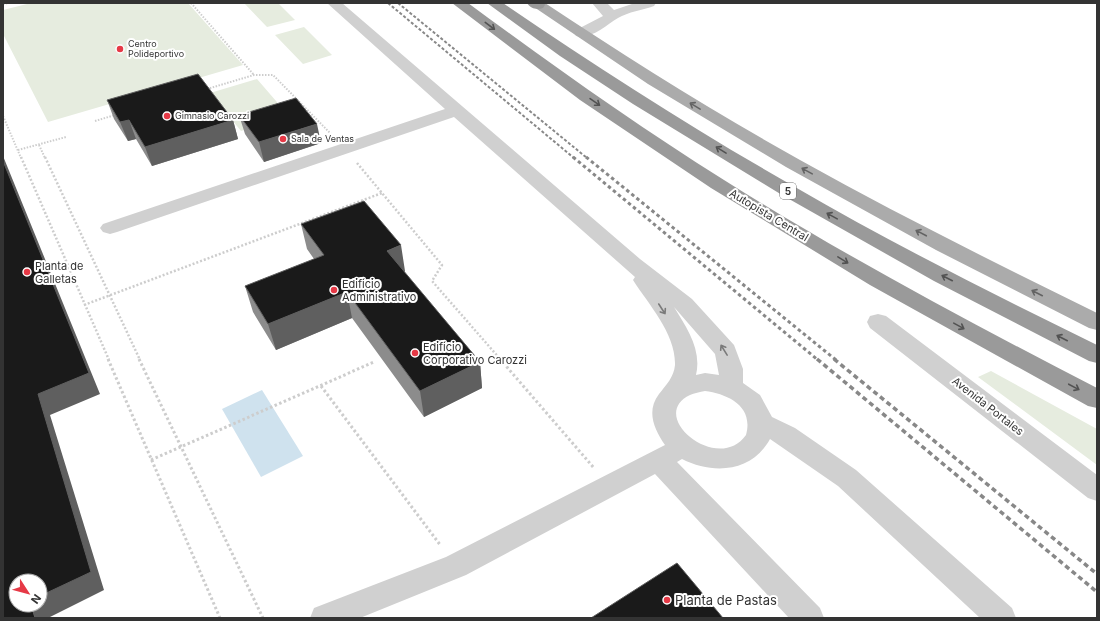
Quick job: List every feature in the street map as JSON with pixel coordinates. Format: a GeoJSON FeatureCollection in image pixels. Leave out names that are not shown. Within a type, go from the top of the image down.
{"type":"FeatureCollection","features":[{"type":"Feature","properties":{"kind":"highway","name":"Autopista Central"},"geometry":{"type":"LineString","coordinates":[[459,3],[548,70],[665,150],[729,191],[889,287],[1097,399]]}},
{"type":"Feature","properties":{"kind":"highway","name":"5"},"geometry":{"type":"LineString","coordinates":[[494,3],[652,108],[807,202],[934,272],[1097,355]]}},
{"type":"Feature","properties":{"kind":"main road"},"geometry":{"type":"LineString","coordinates":[[536,4],[689,102],[786,160],[943,245],[1097,322]]}},
{"type":"Feature","properties":{"kind":"street"},"geometry":{"type":"LineString","coordinates":[[334,3],[633,264],[684,304],[726,351],[731,369],[732,388]]}},
{"type":"Feature","properties":{"kind":"street"},"geometry":{"type":"LineString","coordinates":[[599,3],[613,16]]}},
{"type":"Feature","properties":{"kind":"street"},"geometry":{"type":"LineString","coordinates":[[581,33],[613,16],[649,3]]}},
{"type":"Feature","properties":{"kind":"street"},"geometry":{"type":"LineString","coordinates":[[110,228],[456,111]]}},
{"type":"Feature","properties":{"kind":"street"},"geometry":{"type":"LineString","coordinates":[[633,264],[680,336],[687,357],[684,376],[666,404],[664,414],[665,425],[670,436],[683,447],[705,457],[720,458],[734,456],[745,451],[754,443],[760,434],[761,423],[758,412],[752,402],[743,394],[732,388],[712,383],[692,384],[681,388],[672,395]]}},
{"type":"Feature","properties":{"kind":"street","name":"Avenida Portales"},"geometry":{"type":"LineString","coordinates":[[878,322],[1097,490]]}},
{"type":"Feature","properties":{"kind":"street"},"geometry":{"type":"LineString","coordinates":[[761,423],[786,435],[847,478],[1001,618]]}},
{"type":"Feature","properties":{"kind":"street"},"geometry":{"type":"LineString","coordinates":[[325,618],[456,566],[659,461],[683,447]]}},
{"type":"Feature","properties":{"kind":"street"},"geometry":{"type":"LineString","coordinates":[[659,461],[808,618]]}},
{"type":"Feature","properties":{"kind":"path"},"geometry":{"type":"LineString","coordinates":[[3,4],[8,3]]}},
{"type":"Feature","properties":{"kind":"path"},"geometry":{"type":"LineString","coordinates":[[191,3],[254,75]]}},
{"type":"Feature","properties":{"kind":"path"},"geometry":{"type":"LineString","coordinates":[[201,90],[254,75],[273,75],[345,148],[442,265],[432,281],[609,486]]}},
{"type":"Feature","properties":{"kind":"path"},"geometry":{"type":"LineString","coordinates":[[95,121],[117,114]]}},
{"type":"Feature","properties":{"kind":"path"},"geometry":{"type":"LineString","coordinates":[[3,116],[220,618]]}},
{"type":"Feature","properties":{"kind":"path"},"geometry":{"type":"LineString","coordinates":[[18,150],[66,137]]}},
{"type":"Feature","properties":{"kind":"path"},"geometry":{"type":"LineString","coordinates":[[39,145],[181,448],[264,618]]}},
{"type":"Feature","properties":{"kind":"path"},"geometry":{"type":"LineString","coordinates":[[84,305],[382,193]]}},
{"type":"Feature","properties":{"kind":"path"},"geometry":{"type":"LineString","coordinates":[[151,460],[374,362]]}},
{"type":"Feature","properties":{"kind":"path"},"geometry":{"type":"LineString","coordinates":[[321,386],[456,566]]}},
{"type":"Feature","properties":{"kind":"shaded area","name":"Centro Polideportivo"},"geometry":{"type":"Polygon","coordinates":[[[31,3],[188,3],[243,65],[48,122],[3,34],[3,10],[31,3]]]}},
{"type":"Feature","properties":{"kind":"shaded area"},"geometry":{"type":"Polygon","coordinates":[[[244,3],[278,3],[295,20],[267,27],[244,3]]]}},
{"type":"Feature","properties":{"kind":"shaded area"},"geometry":{"type":"Polygon","coordinates":[[[304,27],[332,55],[303,64],[275,35],[304,27]]]}},
{"type":"Feature","properties":{"kind":"shaded area"},"geometry":{"type":"Polygon","coordinates":[[[257,79],[289,116],[241,131],[210,93],[257,79]]]}},
{"type":"Feature","properties":{"kind":"shaded area"},"geometry":{"type":"Polygon","coordinates":[[[991,371],[1097,429],[1097,465],[978,377],[991,371]]]}},
{"type":"Feature","properties":{"kind":"water"},"geometry":{"type":"Polygon","coordinates":[[[262,390],[303,456],[261,477],[222,409],[262,390]]]}},
{"type":"Feature","properties":{"kind":"building"},"geometry":{"type":"Polygon","coordinates":[[[198,74],[233,120],[145,147],[129,120],[120,122],[107,100],[198,74]]]}},
{"type":"Feature","properties":{"kind":"building"},"geometry":{"type":"Polygon","coordinates":[[[296,98],[317,124],[259,142],[239,115],[296,98]]]}},
{"type":"Feature","properties":{"kind":"building"},"geometry":{"type":"Polygon","coordinates":[[[3,161],[89,373],[38,394],[91,572],[48,592],[48,573],[8,573],[8,613],[33,613],[35,618],[3,618],[3,161]]]}},
{"type":"Feature","properties":{"kind":"building"},"geometry":{"type":"Polygon","coordinates":[[[364,201],[401,245],[387,251],[480,362],[420,391],[347,292],[268,324],[245,286],[324,255],[301,224],[364,201]]]}},
{"type":"Feature","properties":{"kind":"building"},"geometry":{"type":"Polygon","coordinates":[[[677,563],[723,618],[591,618],[677,563]]]}},
{"type":"Feature","properties":{"kind":"railway"},"geometry":{"type":"LineString","coordinates":[[388,3],[574,158]]}},
{"type":"Feature","properties":{"kind":"railway"},"geometry":{"type":"LineString","coordinates":[[398,3],[587,158]]}},
{"type":"Feature","properties":{"kind":"railway"},"geometry":{"type":"LineString","coordinates":[[573,157],[818,360]]}},
{"type":"Feature","properties":{"kind":"railway"},"geometry":{"type":"LineString","coordinates":[[586,157],[836,360]]}},
{"type":"Feature","properties":{"kind":"railway"},"geometry":{"type":"LineString","coordinates":[[817,359],[1097,592]]}},
{"type":"Feature","properties":{"kind":"railway"},"geometry":{"type":"LineString","coordinates":[[834,359],[1097,574]]}},
{"type":"Feature","properties":{"kind":"place","name":"Centro Polideportivo"},"geometry":{"type":"Point","coordinates":[120,49]}},
{"type":"Feature","properties":{"kind":"place","name":"Gimnasio Carozzi"},"geometry":{"type":"Point","coordinates":[167,116]}},
{"type":"Feature","properties":{"kind":"place","name":"Sala de Ventas"},"geometry":{"type":"Point","coordinates":[283,139]}},
{"type":"Feature","properties":{"kind":"place","name":"Planta de Galletas"},"geometry":{"type":"Point","coordinates":[27,272]}},
{"type":"Feature","properties":{"kind":"place","name":"Edificio Administrativo"},"geometry":{"type":"Point","coordinates":[334,290]}},
{"type":"Feature","properties":{"kind":"place","name":"Edificio Corporativo Carozzi"},"geometry":{"type":"Point","coordinates":[415,353]}},
{"type":"Feature","properties":{"kind":"place","name":"Planta de Pastas"},"geometry":{"type":"Point","coordinates":[667,600]}}]}
